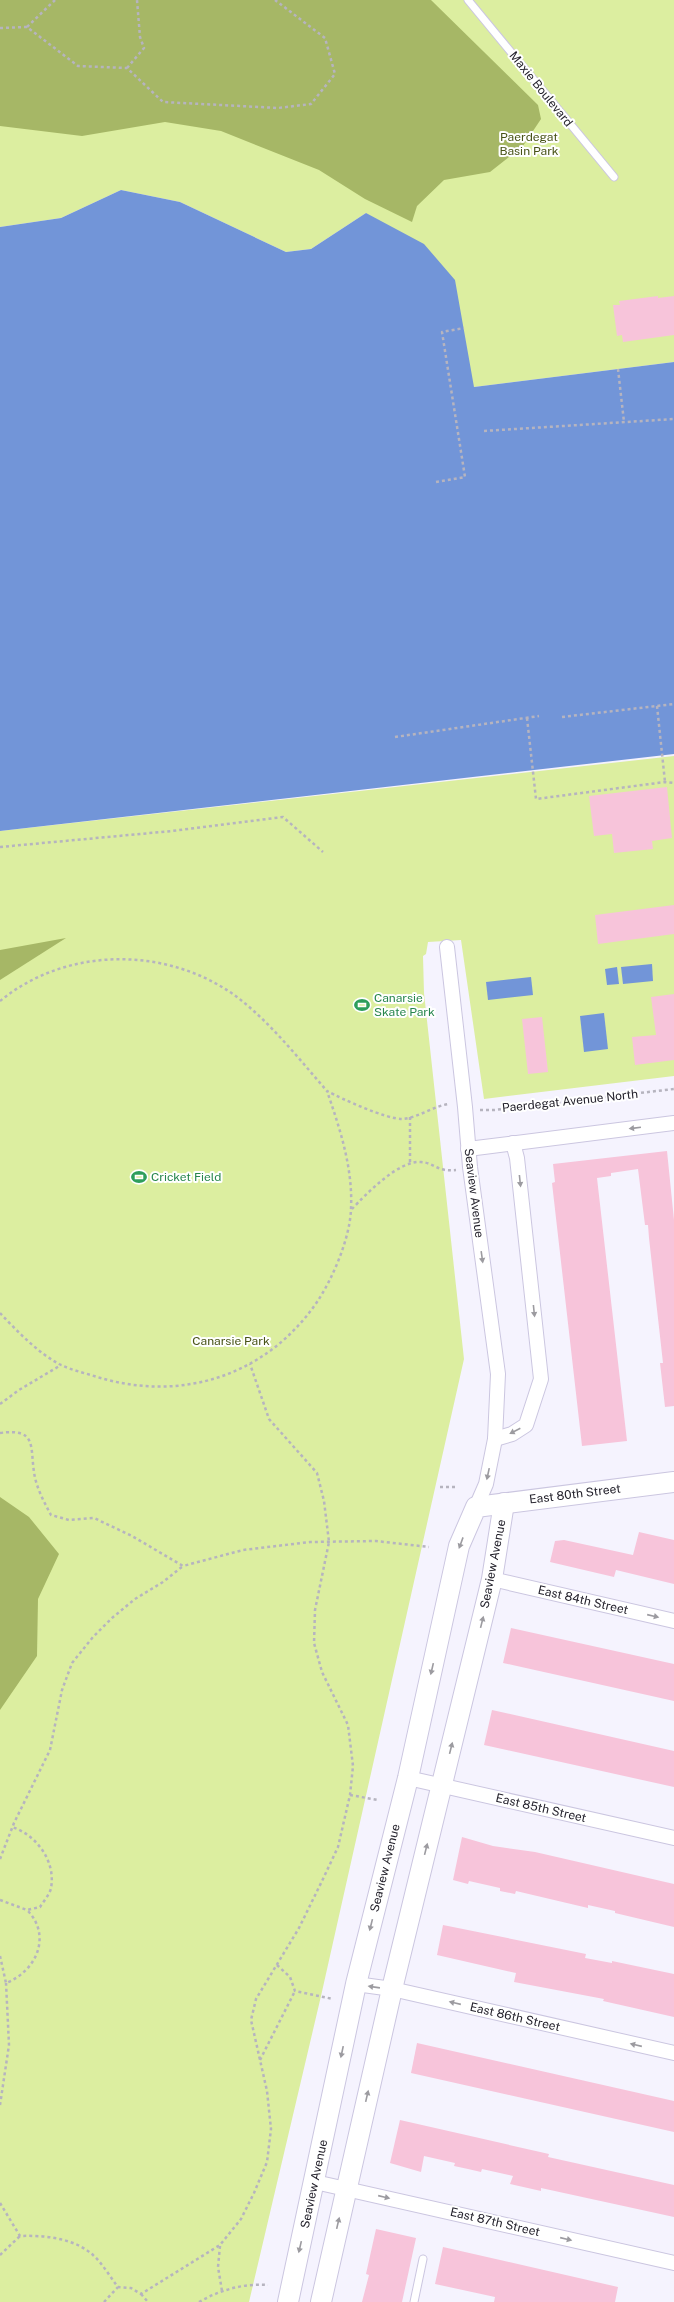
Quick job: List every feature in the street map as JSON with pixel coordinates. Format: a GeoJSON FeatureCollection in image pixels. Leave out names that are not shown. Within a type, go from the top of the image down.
{"type":"FeatureCollection","features":[{"type":"Feature","properties":{"kind":"street","name":"Seaview Avenue"},"geometry":{"type":"LineString","coordinates":[[288,2302],[315,2182],[356,1984],[408,1778],[460,1546],[486,1484],[495,1438],[498,1374],[468,1149],[465,1107],[447,947]]}},
{"type":"Feature","properties":{"kind":"street"},"geometry":{"type":"LineString","coordinates":[[468,1149],[674,1123]]}},
{"type":"Feature","properties":{"kind":"street"},"geometry":{"type":"LineString","coordinates":[[495,1438],[512,1434],[526,1425],[541,1380],[517,1158],[512,1143]]}},
{"type":"Feature","properties":{"kind":"street","name":"East 80th Street"},"geometry":{"type":"LineString","coordinates":[[476,1507],[674,1482]]}},
{"type":"Feature","properties":{"kind":"street","name":"Seaview Avenue"},"geometry":{"type":"LineString","coordinates":[[321,2302],[392,1989],[492,1579],[504,1503]]}},
{"type":"Feature","properties":{"kind":"street","name":"East 84th Street"},"geometry":{"type":"LineString","coordinates":[[492,1579],[674,1621]]}},
{"type":"Feature","properties":{"kind":"street","name":"East 85th Street"},"geometry":{"type":"LineString","coordinates":[[408,1778],[674,1838]]}},
{"type":"Feature","properties":{"kind":"street","name":"East 86th Street"},"geometry":{"type":"LineString","coordinates":[[356,1984],[392,1989],[674,2053]]}},
{"type":"Feature","properties":{"kind":"street","name":"East 87th Street"},"geometry":{"type":"LineString","coordinates":[[315,2182],[674,2263]]}},
{"type":"Feature","properties":{"kind":"lane","name":"Maxie Boulevard"},"geometry":{"type":"LineString","coordinates":[[468,0],[614,177]]}},
{"type":"Feature","properties":{"kind":"lane"},"geometry":{"type":"LineString","coordinates":[[414,2302],[423,2259]]}},
{"type":"Feature","properties":{"kind":"path"},"geometry":{"type":"LineString","coordinates":[[27,27],[55,0]]}},
{"type":"Feature","properties":{"kind":"path"},"geometry":{"type":"LineString","coordinates":[[127,68],[144,48],[140,37],[136,0]]}},
{"type":"Feature","properties":{"kind":"path"},"geometry":{"type":"LineString","coordinates":[[0,28],[27,27],[78,66],[127,68],[162,102],[278,108],[312,104],[335,74],[325,38],[275,0]]}},
{"type":"Feature","properties":{"kind":"path"},"geometry":{"type":"LineString","coordinates":[[436,482],[465,477],[442,332],[464,328]]}},
{"type":"Feature","properties":{"kind":"path"},"geometry":{"type":"LineString","coordinates":[[618,370],[624,422]]}},
{"type":"Feature","properties":{"kind":"path"},"geometry":{"type":"LineString","coordinates":[[484,431],[674,419]]}},
{"type":"Feature","properties":{"kind":"path"},"geometry":{"type":"LineString","coordinates":[[562,717],[674,704]]}},
{"type":"Feature","properties":{"kind":"path"},"geometry":{"type":"LineString","coordinates":[[657,706],[665,782]]}},
{"type":"Feature","properties":{"kind":"path"},"geometry":{"type":"LineString","coordinates":[[395,737],[539,716]]}},
{"type":"Feature","properties":{"kind":"path"},"geometry":{"type":"LineString","coordinates":[[527,718],[536,799],[665,782],[674,783]]}},
{"type":"Feature","properties":{"kind":"path"},"geometry":{"type":"LineString","coordinates":[[0,847],[172,831],[283,817],[323,852]]}},
{"type":"Feature","properties":{"kind":"path"},"geometry":{"type":"LineString","coordinates":[[0,1001],[25,983],[57,969],[102,959],[141,960],[183,969],[212,981],[237,998],[260,1017],[327,1091],[341,1099],[389,1116],[402,1119],[410,1117],[410,1165]]}},
{"type":"Feature","properties":{"kind":"path","name":"Paerdegat Avenue North"},"geometry":{"type":"LineString","coordinates":[[410,1117],[441,1105],[453,1104],[487,1110],[674,1089]]}},
{"type":"Feature","properties":{"kind":"path"},"geometry":{"type":"LineString","coordinates":[[0,1313],[32,1344],[61,1365],[132,1386],[165,1387],[191,1384],[221,1377],[250,1364],[268,1352],[295,1331],[323,1292],[336,1268],[351,1210],[349,1167],[343,1139],[327,1091]]}},
{"type":"Feature","properties":{"kind":"path"},"geometry":{"type":"LineString","coordinates":[[351,1210],[372,1188],[399,1168],[421,1162],[442,1171],[462,1169]]}},
{"type":"Feature","properties":{"kind":"path"},"geometry":{"type":"LineString","coordinates":[[141,2294],[220,2245],[241,2219],[267,2162],[271,2129],[267,2091],[251,2020],[256,1999],[299,1928],[338,1847],[350,1795],[353,1766],[348,1725],[322,1672],[314,1643],[315,1610],[329,1542],[324,1501],[317,1473],[269,1419],[250,1364]]}},
{"type":"Feature","properties":{"kind":"path"},"geometry":{"type":"LineString","coordinates":[[0,1404],[19,1390],[61,1365]]}},
{"type":"Feature","properties":{"kind":"path"},"geometry":{"type":"LineString","coordinates":[[0,1433],[23,1434],[30,1441],[34,1454],[34,1473],[51,1515],[69,1520],[94,1518],[132,1536],[183,1566]]}},
{"type":"Feature","properties":{"kind":"path"},"geometry":{"type":"LineString","coordinates":[[440,1487],[457,1487]]}},
{"type":"Feature","properties":{"kind":"path"},"geometry":{"type":"LineString","coordinates":[[0,1859],[12,1828],[50,1750],[62,1690],[72,1663],[93,1637],[112,1618],[135,1599],[163,1582],[183,1566],[243,1550],[310,1542],[376,1540],[429,1546]]}},
{"type":"Feature","properties":{"kind":"path"},"geometry":{"type":"LineString","coordinates":[[350,1795],[378,1800]]}},
{"type":"Feature","properties":{"kind":"path"},"geometry":{"type":"LineString","coordinates":[[12,1828],[22,1830],[34,1841],[46,1855],[52,1870],[51,1890],[40,1907],[27,1910]]}},
{"type":"Feature","properties":{"kind":"path"},"geometry":{"type":"LineString","coordinates":[[0,1900],[27,1910],[36,1918],[41,1938],[38,1953],[26,1970],[15,1980],[6,1983]]}},
{"type":"Feature","properties":{"kind":"path"},"geometry":{"type":"LineString","coordinates":[[0,1956],[6,1983],[9,2045],[0,2105]]}},
{"type":"Feature","properties":{"kind":"path"},"geometry":{"type":"LineString","coordinates":[[260,2060],[295,1991],[290,1977],[277,1965]]}},
{"type":"Feature","properties":{"kind":"path"},"geometry":{"type":"LineString","coordinates":[[295,1991],[333,1999]]}},
{"type":"Feature","properties":{"kind":"path"},"geometry":{"type":"LineString","coordinates":[[0,2203],[20,2236]]}},
{"type":"Feature","properties":{"kind":"path"},"geometry":{"type":"LineString","coordinates":[[0,2255],[20,2236],[40,2235],[72,2243],[93,2255],[118,2287],[131,2288],[141,2294],[148,2302]]}},
{"type":"Feature","properties":{"kind":"path"},"geometry":{"type":"LineString","coordinates":[[220,2245],[218,2267],[222,2291]]}},
{"type":"Feature","properties":{"kind":"path"},"geometry":{"type":"LineString","coordinates":[[199,2302],[222,2291],[252,2284],[268,2285]]}},
{"type":"Feature","properties":{"kind":"path"},"geometry":{"type":"LineString","coordinates":[[104,2302],[118,2287]]}},
{"type":"Feature","properties":{"kind":"green space","name":"Paerdegat Basin Park"},"geometry":{"type":"Polygon","coordinates":[[[0,0],[674,0],[674,362],[474,387],[366,213],[311,249],[286,252],[180,202],[121,190],[61,218],[0,227],[0,0]]]}},
{"type":"Feature","properties":{"kind":"green space"},"geometry":{"type":"Polygon","coordinates":[[[0,0],[431,0],[538,105],[541,119],[523,146],[490,172],[444,180],[417,206],[412,222],[365,199],[319,170],[221,131],[165,122],[82,136],[0,126],[0,0]]]}},
{"type":"Feature","properties":{"kind":"green space","name":"Canarsie Park"},"geometry":{"type":"Polygon","coordinates":[[[674,756],[674,1076],[484,1099],[461,940],[428,942],[426,954],[423,956],[424,993],[464,1359],[321,1996],[249,2302],[0,2302],[0,831],[674,756]]]}},
{"type":"Feature","properties":{"kind":"green space"},"geometry":{"type":"Polygon","coordinates":[[[66,938],[0,980],[0,950],[66,938]]]}},
{"type":"Feature","properties":{"kind":"green space"},"geometry":{"type":"Polygon","coordinates":[[[0,1497],[29,1517],[59,1554],[38,1599],[37,1656],[0,1710],[0,1497]]]}},
{"type":"Feature","properties":{"kind":"water"},"geometry":{"type":"Polygon","coordinates":[[[121,190],[180,202],[286,252],[311,249],[366,213],[424,244],[455,280],[474,387],[674,362],[674,754],[0,831],[0,227],[61,218],[121,190]]]}},
{"type":"Feature","properties":{"kind":"water"},"geometry":{"type":"Polygon","coordinates":[[[652,964],[653,981],[623,984],[621,967],[652,964]]]}},
{"type":"Feature","properties":{"kind":"water"},"geometry":{"type":"Polygon","coordinates":[[[617,967],[619,984],[607,985],[605,969],[617,967]]]}},
{"type":"Feature","properties":{"kind":"water"},"geometry":{"type":"Polygon","coordinates":[[[531,977],[533,995],[488,1000],[486,982],[531,977]]]}},
{"type":"Feature","properties":{"kind":"water"},"geometry":{"type":"Polygon","coordinates":[[[604,1013],[608,1049],[584,1052],[580,1016],[604,1013]]]}},
{"type":"Feature","properties":{"kind":"building"},"geometry":{"type":"Polygon","coordinates":[[[658,296],[658,298],[674,296],[674,335],[623,342],[622,335],[617,336],[613,305],[620,305],[619,301],[658,296]]]}},
{"type":"Feature","properties":{"kind":"building"},"geometry":{"type":"Polygon","coordinates":[[[667,787],[672,838],[652,841],[653,849],[614,853],[612,834],[594,836],[589,796],[667,787]]]}},
{"type":"Feature","properties":{"kind":"building"},"geometry":{"type":"Polygon","coordinates":[[[674,905],[674,934],[598,944],[595,915],[674,905]]]}},
{"type":"Feature","properties":{"kind":"building"},"geometry":{"type":"Polygon","coordinates":[[[674,994],[674,1060],[635,1065],[632,1037],[656,1035],[651,997],[674,994]]]}},
{"type":"Feature","properties":{"kind":"building"},"geometry":{"type":"Polygon","coordinates":[[[542,1017],[548,1072],[528,1074],[522,1019],[542,1017]]]}},
{"type":"Feature","properties":{"kind":"building"},"geometry":{"type":"Polygon","coordinates":[[[667,1151],[674,1220],[674,1406],[665,1407],[660,1363],[663,1363],[648,1225],[645,1225],[638,1169],[611,1173],[611,1176],[597,1178],[627,1441],[582,1446],[552,1183],[555,1182],[553,1164],[667,1151]]]}},
{"type":"Feature","properties":{"kind":"building"},"geometry":{"type":"Polygon","coordinates":[[[639,1532],[674,1540],[674,1584],[616,1570],[614,1577],[550,1562],[555,1541],[564,1540],[633,1555],[639,1532]]]}},
{"type":"Feature","properties":{"kind":"building"},"geometry":{"type":"Polygon","coordinates":[[[511,1628],[674,1664],[674,1701],[503,1663],[511,1628]]]}},
{"type":"Feature","properties":{"kind":"building"},"geometry":{"type":"Polygon","coordinates":[[[492,1710],[674,1751],[674,1787],[484,1745],[492,1710]]]}},
{"type":"Feature","properties":{"kind":"building"},"geometry":{"type":"Polygon","coordinates":[[[462,1837],[493,1846],[535,1852],[674,1884],[674,1927],[588,1905],[588,1908],[516,1891],[515,1894],[500,1891],[500,1888],[469,1881],[468,1884],[453,1880],[462,1837]]]}},
{"type":"Feature","properties":{"kind":"building"},"geometry":{"type":"Polygon","coordinates":[[[443,1925],[586,1954],[585,1958],[612,1963],[612,1961],[674,1974],[674,2017],[603,2001],[604,1999],[514,1982],[516,1973],[437,1955],[443,1925]]]}},
{"type":"Feature","properties":{"kind":"building"},"geometry":{"type":"Polygon","coordinates":[[[417,2043],[674,2101],[674,2132],[411,2073],[417,2043]]]}},
{"type":"Feature","properties":{"kind":"building"},"geometry":{"type":"Polygon","coordinates":[[[400,2120],[549,2154],[548,2157],[674,2185],[674,2217],[541,2188],[541,2191],[510,2184],[513,2176],[482,2169],[481,2172],[454,2166],[455,2163],[424,2156],[421,2172],[390,2163],[400,2120]]]}},
{"type":"Feature","properties":{"kind":"building"},"geometry":{"type":"Polygon","coordinates":[[[376,2229],[416,2238],[402,2302],[362,2302],[369,2275],[366,2274],[376,2229]]]}},
{"type":"Feature","properties":{"kind":"building"},"geometry":{"type":"Polygon","coordinates":[[[443,2247],[618,2287],[615,2302],[494,2302],[495,2297],[435,2284],[443,2247]]]}},
{"type":"Feature","properties":{"kind":"place","name":"Canarsie Skate Park"},"geometry":{"type":"Point","coordinates":[362,1005]}},
{"type":"Feature","properties":{"kind":"place","name":"Cricket Field"},"geometry":{"type":"Point","coordinates":[139,1177]}}]}
